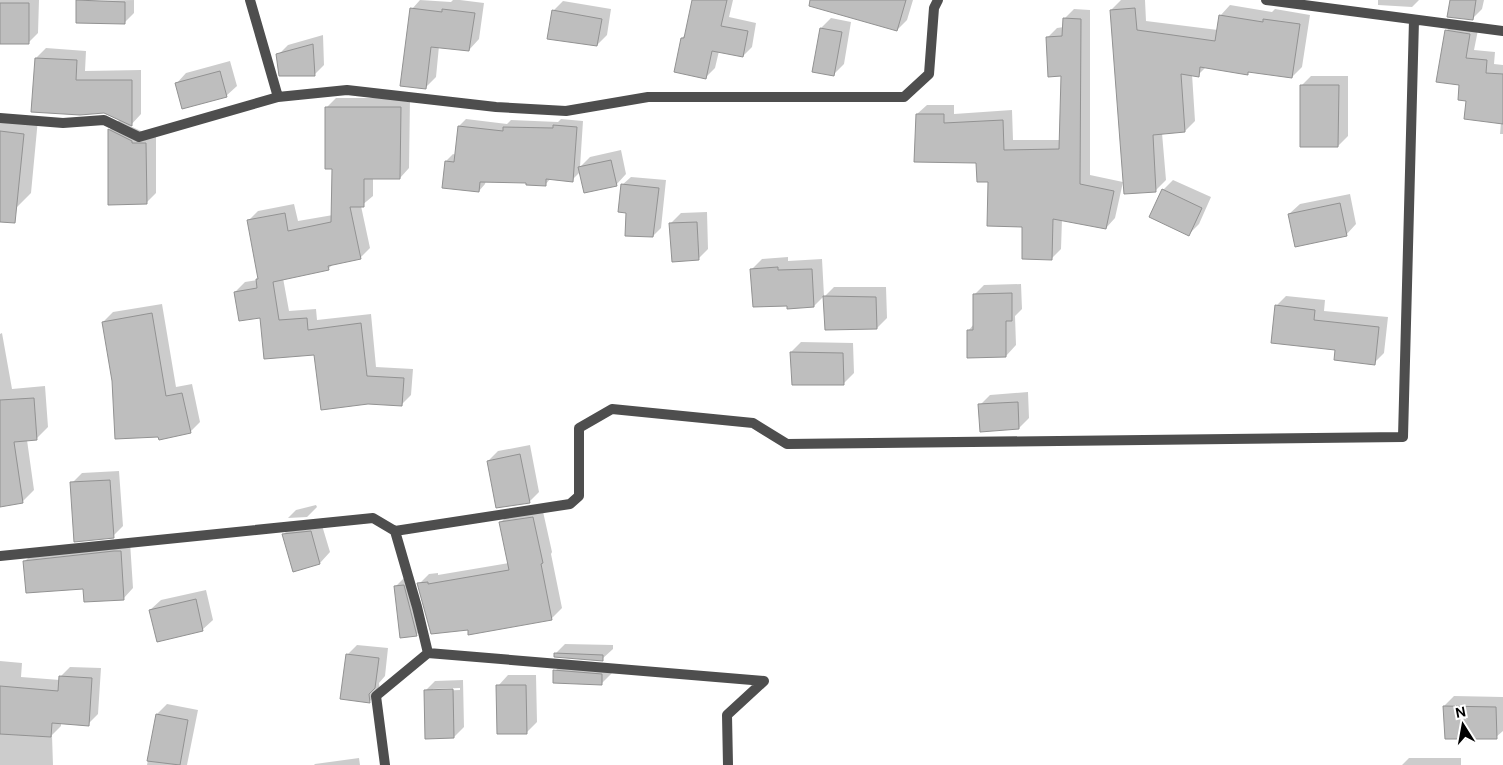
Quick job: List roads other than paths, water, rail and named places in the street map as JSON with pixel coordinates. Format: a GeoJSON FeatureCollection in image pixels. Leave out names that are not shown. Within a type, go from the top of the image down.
{"type":"FeatureCollection","features":[{"type":"Feature","properties":{"kind":"street"},"geometry":{"type":"LineString","coordinates":[[250,0],[278,97]]}},
{"type":"Feature","properties":{"kind":"street"},"geometry":{"type":"LineString","coordinates":[[0,118],[63,123],[104,120],[139,137],[278,97],[348,90],[496,107],[566,111],[648,97],[904,97],[929,74],[934,8],[938,0]]}},
{"type":"Feature","properties":{"kind":"street"},"geometry":{"type":"LineString","coordinates":[[1266,0],[1503,31]]}},
{"type":"Feature","properties":{"kind":"street"},"geometry":{"type":"LineString","coordinates":[[0,556],[373,518],[395,531],[570,504],[579,496],[579,428],[612,409],[753,423],[787,444],[1402,437],[1414,20]]}},
{"type":"Feature","properties":{"kind":"street"},"geometry":{"type":"LineString","coordinates":[[395,531],[428,653]]}},
{"type":"Feature","properties":{"kind":"street"},"geometry":{"type":"LineString","coordinates":[[385,765],[376,696],[428,653],[764,681],[727,715],[728,765]]}}]}
